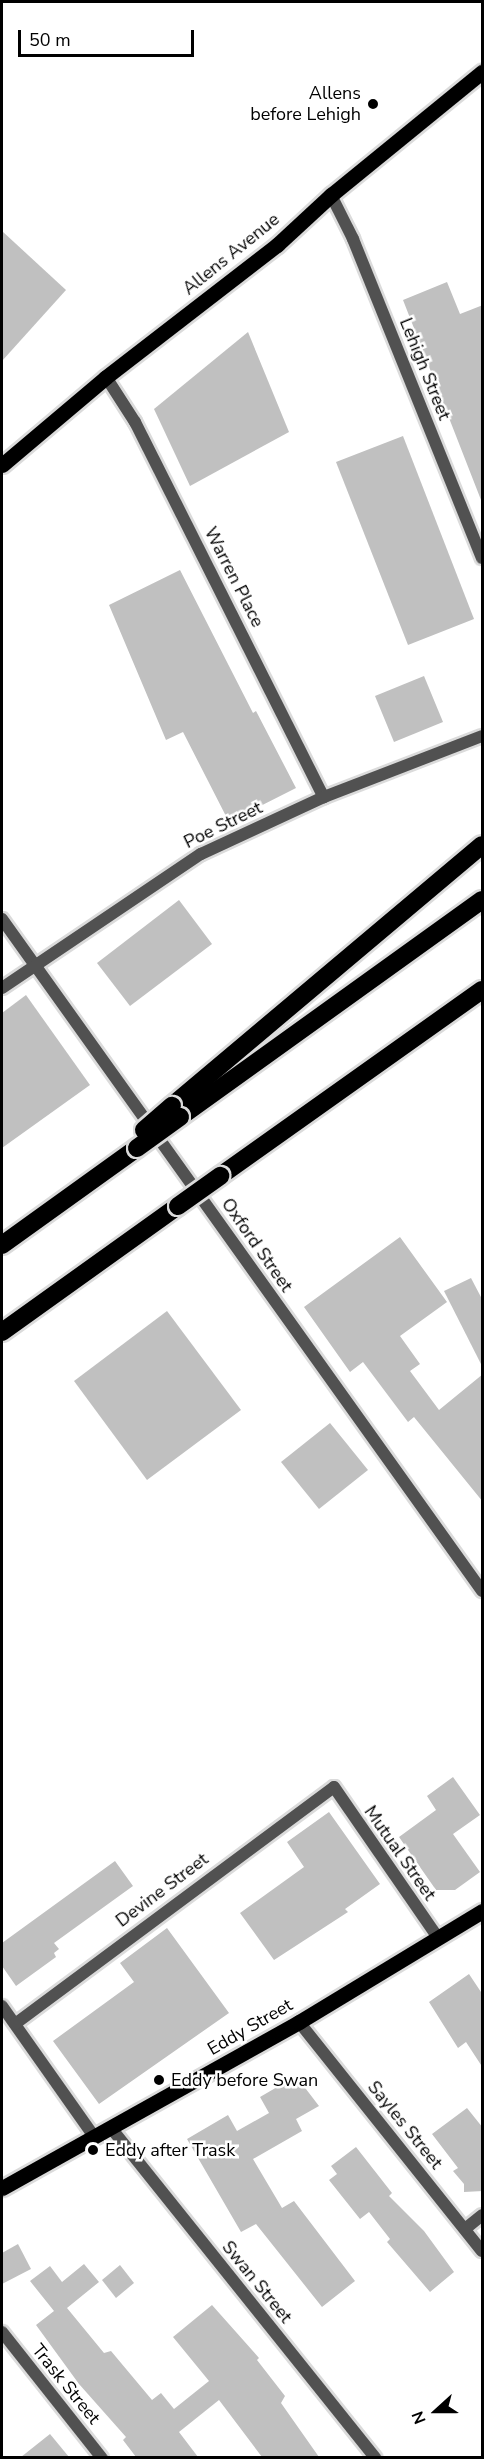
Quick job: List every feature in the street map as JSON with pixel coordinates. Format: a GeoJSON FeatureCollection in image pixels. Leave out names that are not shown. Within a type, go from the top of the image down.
{"type":"FeatureCollection","features":[{"type":"Feature","properties":{"kind":"highway"},"geometry":{"type":"LineString","coordinates":[[2,1245],[74,1193],[176,1111],[483,845]]}},
{"type":"Feature","properties":{"kind":"highway"},"geometry":{"type":"LineString","coordinates":[[176,1111],[483,900]]}},
{"type":"Feature","properties":{"kind":"highway"},"geometry":{"type":"LineString","coordinates":[[2,1332],[483,990]]}},
{"type":"Feature","properties":{"kind":"main road","name":"Allens Avenue"},"geometry":{"type":"LineString","coordinates":[[2,465],[106,377],[277,245],[331,195],[483,72]]}},
{"type":"Feature","properties":{"kind":"main road","name":"Eddy Street"},"geometry":{"type":"LineString","coordinates":[[2,2188],[299,2022],[483,1911]]}},
{"type":"Feature","properties":{"kind":"street","name":"Lehigh Street"},"geometry":{"type":"LineString","coordinates":[[331,195],[353,239],[483,558]]}},
{"type":"Feature","properties":{"kind":"street","name":"Warren Place"},"geometry":{"type":"LineString","coordinates":[[106,377],[135,423],[324,797]]}},
{"type":"Feature","properties":{"kind":"street","name":"Poe Street"},"geometry":{"type":"LineString","coordinates":[[2,988],[201,854],[324,797],[483,736]]}},
{"type":"Feature","properties":{"kind":"street","name":"Oxford Street"},"geometry":{"type":"LineString","coordinates":[[2,919],[483,1592]]}},
{"type":"Feature","properties":{"kind":"street","name":"Mutual Street"},"geometry":{"type":"LineString","coordinates":[[334,1787],[438,1938]]}},
{"type":"Feature","properties":{"kind":"street","name":"Devine Street"},"geometry":{"type":"LineString","coordinates":[[15,2024],[334,1787]]}},
{"type":"Feature","properties":{"kind":"street"},"geometry":{"type":"LineString","coordinates":[[2,2007],[95,2138]]}},
{"type":"Feature","properties":{"kind":"street","name":"Sayles Street"},"geometry":{"type":"LineString","coordinates":[[299,2022],[483,2251]]}},
{"type":"Feature","properties":{"kind":"street","name":"Swan Street"},"geometry":{"type":"LineString","coordinates":[[111,2128],[375,2457]]}},
{"type":"Feature","properties":{"kind":"street"},"geometry":{"type":"LineString","coordinates":[[465,2229],[483,2214]]}},
{"type":"Feature","properties":{"kind":"street","name":"Trask Street"},"geometry":{"type":"LineString","coordinates":[[2,2332],[102,2457]]}},
{"type":"Feature","properties":{"kind":"building"},"geometry":{"type":"Polygon","coordinates":[[[2,231],[66,290],[2,361],[2,231]]]}},
{"type":"Feature","properties":{"kind":"building"},"geometry":{"type":"Polygon","coordinates":[[[447,282],[460,314],[483,305],[481,500],[403,300],[447,282]]]}},
{"type":"Feature","properties":{"kind":"building"},"geometry":{"type":"Polygon","coordinates":[[[248,332],[289,432],[190,486],[154,409],[248,332]]]}},
{"type":"Feature","properties":{"kind":"building"},"geometry":{"type":"Polygon","coordinates":[[[403,436],[474,619],[408,645],[336,462],[403,436]]]}},
{"type":"Feature","properties":{"kind":"building"},"geometry":{"type":"Polygon","coordinates":[[[180,570],[253,713],[256,711],[296,788],[229,822],[183,732],[166,740],[109,605],[180,570]]]}},
{"type":"Feature","properties":{"kind":"building"},"geometry":{"type":"Polygon","coordinates":[[[424,676],[443,722],[394,742],[375,696],[424,676]]]}},
{"type":"Feature","properties":{"kind":"building"},"geometry":{"type":"Polygon","coordinates":[[[179,900],[212,944],[130,1006],[97,963],[179,900]]]}},
{"type":"Feature","properties":{"kind":"building"},"geometry":{"type":"Polygon","coordinates":[[[26,995],[90,1085],[2,1148],[2,1013],[26,995]]]}},
{"type":"Feature","properties":{"kind":"building"},"geometry":{"type":"Polygon","coordinates":[[[400,1237],[447,1302],[400,1336],[420,1364],[410,1371],[439,1410],[483,1374],[483,1502],[414,1417],[408,1422],[363,1362],[350,1372],[304,1307],[400,1237]]]}},
{"type":"Feature","properties":{"kind":"building"},"geometry":{"type":"Polygon","coordinates":[[[471,1278],[483,1301],[483,1368],[444,1291],[471,1278]]]}},
{"type":"Feature","properties":{"kind":"building"},"geometry":{"type":"Polygon","coordinates":[[[167,1311],[241,1410],[147,1480],[74,1381],[167,1311]]]}},
{"type":"Feature","properties":{"kind":"building"},"geometry":{"type":"Polygon","coordinates":[[[330,1423],[368,1470],[319,1509],[281,1462],[330,1423]]]}},
{"type":"Feature","properties":{"kind":"building"},"geometry":{"type":"Polygon","coordinates":[[[453,1777],[480,1815],[453,1834],[480,1872],[455,1890],[436,1890],[399,1837],[436,1810],[427,1796],[453,1777]]]}},
{"type":"Feature","properties":{"kind":"building"},"geometry":{"type":"Polygon","coordinates":[[[329,1812],[380,1884],[345,1909],[348,1912],[274,1960],[240,1913],[304,1867],[287,1842],[329,1812]]]}},
{"type":"Feature","properties":{"kind":"building"},"geometry":{"type":"Polygon","coordinates":[[[115,1861],[133,1886],[54,1943],[59,1949],[54,1953],[56,1957],[16,1986],[2,1966],[2,1943],[115,1861]]]}},
{"type":"Feature","properties":{"kind":"building"},"geometry":{"type":"Polygon","coordinates":[[[167,1928],[229,2013],[99,2104],[53,2041],[134,1982],[120,1963],[167,1928]]]}},
{"type":"Feature","properties":{"kind":"building"},"geometry":{"type":"Polygon","coordinates":[[[469,1974],[483,1995],[483,2068],[466,2042],[458,2048],[429,2002],[469,1974]]]}},
{"type":"Feature","properties":{"kind":"building"},"geometry":{"type":"Polygon","coordinates":[[[296,2076],[319,2106],[296,2119],[302,2131],[253,2159],[282,2208],[294,2201],[355,2281],[322,2307],[256,2224],[241,2232],[187,2139],[228,2115],[237,2131],[269,2113],[260,2097],[296,2076]]]}},
{"type":"Feature","properties":{"kind":"building"},"geometry":{"type":"Polygon","coordinates":[[[467,2108],[483,2128],[483,2191],[464,2192],[464,2184],[453,2171],[458,2168],[432,2134],[467,2108]]]}},
{"type":"Feature","properties":{"kind":"building"},"geometry":{"type":"Polygon","coordinates":[[[356,2147],[392,2193],[389,2196],[424,2231],[454,2272],[430,2292],[387,2242],[390,2239],[369,2212],[360,2219],[329,2180],[337,2174],[331,2166],[356,2147]]]}},
{"type":"Feature","properties":{"kind":"building"},"geometry":{"type":"Polygon","coordinates":[[[18,2244],[31,2269],[2,2284],[2,2253],[18,2244]]]}},
{"type":"Feature","properties":{"kind":"building"},"geometry":{"type":"Polygon","coordinates":[[[84,2264],[99,2282],[67,2308],[104,2353],[111,2351],[152,2400],[161,2393],[174,2409],[209,2381],[173,2337],[212,2305],[259,2358],[257,2360],[285,2396],[281,2403],[319,2457],[262,2457],[219,2400],[179,2432],[198,2457],[136,2457],[123,2440],[126,2437],[79,2384],[36,2325],[54,2311],[30,2281],[50,2266],[62,2282],[84,2264]]]}},
{"type":"Feature","properties":{"kind":"building"},"geometry":{"type":"Polygon","coordinates":[[[120,2265],[134,2283],[116,2298],[102,2280],[120,2265]]]}},
{"type":"Feature","properties":{"kind":"building"},"geometry":{"type":"Polygon","coordinates":[[[50,2434],[69,2457],[21,2457],[50,2434]]]}},
{"type":"Feature","properties":{"kind":"place","name":"Allens before Lehigh"},"geometry":{"type":"Point","coordinates":[373,104]}},
{"type":"Feature","properties":{"kind":"place","name":"Eddy before Swan"},"geometry":{"type":"Point","coordinates":[159,2080]}},
{"type":"Feature","properties":{"kind":"place","name":"Eddy after Trask"},"geometry":{"type":"Point","coordinates":[93,2150]}}]}
